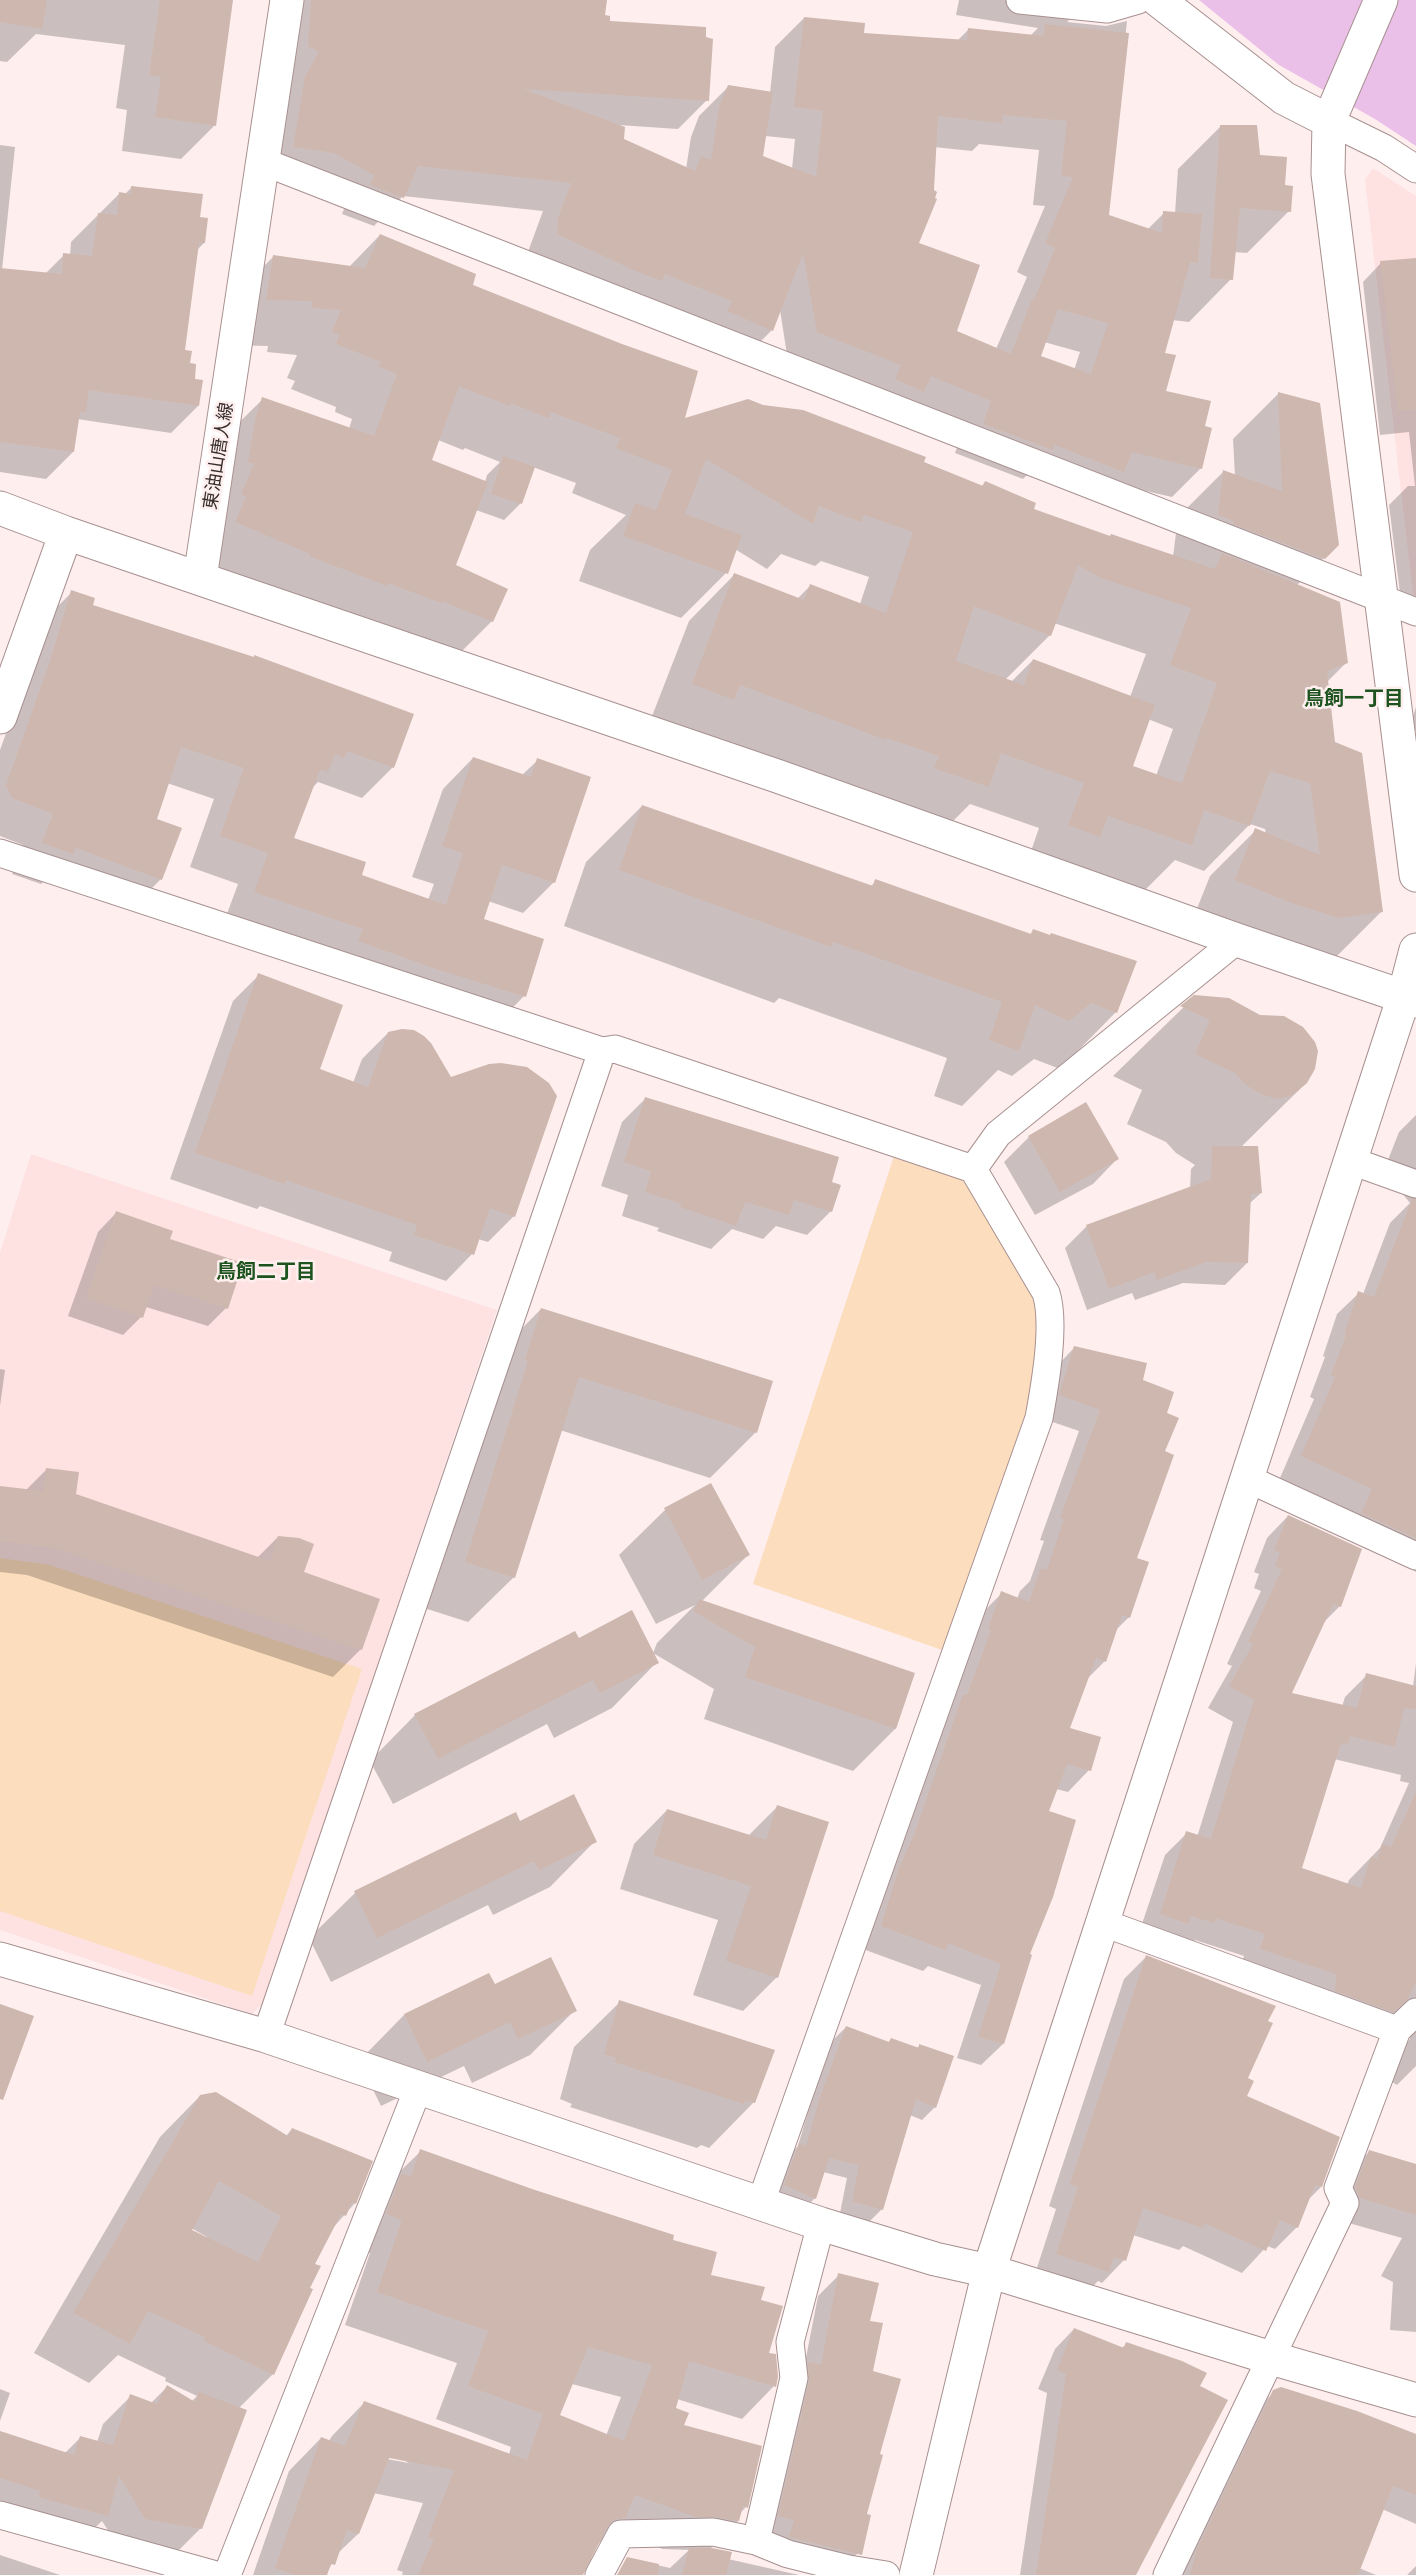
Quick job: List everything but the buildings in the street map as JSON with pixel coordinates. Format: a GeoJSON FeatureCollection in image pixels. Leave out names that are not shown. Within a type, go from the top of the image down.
{"type":"FeatureCollection","features":[{"type":"Feature","properties":{"kind":"street","name":"東油山唐人線"},"geometry":{"type":"LineString","coordinates":[[201,578],[287,0]]}},
{"type":"Feature","properties":{"kind":"street"},"geometry":{"type":"LineString","coordinates":[[1020,0],[1107,9],[1138,0]]}},
{"type":"Feature","properties":{"kind":"street"},"geometry":{"type":"LineString","coordinates":[[1158,0],[1284,98],[1332,113],[1416,168]]}},
{"type":"Feature","properties":{"kind":"street"},"geometry":{"type":"LineString","coordinates":[[1381,0],[1332,113],[1328,174],[1416,875]]}},
{"type":"Feature","properties":{"kind":"street"},"geometry":{"type":"LineString","coordinates":[[264,162],[1416,612]]}},
{"type":"Feature","properties":{"kind":"street"},"geometry":{"type":"LineString","coordinates":[[0,508],[66,533],[777,776],[1237,940],[1410,999]]}},
{"type":"Feature","properties":{"kind":"street"},"geometry":{"type":"LineString","coordinates":[[0,717],[66,533]]}},
{"type":"Feature","properties":{"kind":"street"},"geometry":{"type":"LineString","coordinates":[[0,853],[602,1051],[615,1049],[973,1169],[1046,1293],[1051,1308],[1039,1418],[761,2202]]}},
{"type":"Feature","properties":{"kind":"street"},"geometry":{"type":"LineString","coordinates":[[973,1169],[998,1134],[1237,940]]}},
{"type":"Feature","properties":{"kind":"street"},"geometry":{"type":"LineString","coordinates":[[916,2575],[988,2271],[1349,1160],[1410,999],[1416,950]]}},
{"type":"Feature","properties":{"kind":"street"},"geometry":{"type":"LineString","coordinates":[[266,2036],[602,1051]]}},
{"type":"Feature","properties":{"kind":"street"},"geometry":{"type":"LineString","coordinates":[[1349,1160],[1416,1184]]}},
{"type":"Feature","properties":{"kind":"street"},"geometry":{"type":"LineString","coordinates":[[1246,1479],[1416,1556]]}},
{"type":"Feature","properties":{"kind":"street"},"geometry":{"type":"LineString","coordinates":[[1101,1922],[1406,2021],[1338,2188],[1345,2204],[1167,2575]]}},
{"type":"Feature","properties":{"kind":"street"},"geometry":{"type":"LineString","coordinates":[[0,1959],[266,2036],[420,2086],[821,2224],[935,2259],[988,2271],[1416,2400]]}},
{"type":"Feature","properties":{"kind":"street"},"geometry":{"type":"LineString","coordinates":[[227,2575],[420,2086]]}},
{"type":"Feature","properties":{"kind":"street"},"geometry":{"type":"LineString","coordinates":[[756,2541],[794,2379],[790,2342],[821,2224]]}},
{"type":"Feature","properties":{"kind":"street"},"geometry":{"type":"LineString","coordinates":[[0,2515],[216,2575]]}},
{"type":"Feature","properties":{"kind":"street"},"geometry":{"type":"LineString","coordinates":[[599,2575],[621,2534],[713,2532],[756,2541],[788,2554],[849,2569],[886,2575]]}},
{"type":"Feature","properties":{"kind":"shaded area"},"geometry":{"type":"Polygon","coordinates":[[[1199,0],[1416,0],[1416,146],[1375,119],[1279,65],[1199,0]]]}},
{"type":"Feature","properties":{"kind":"shaded area"},"geometry":{"type":"Polygon","coordinates":[[[1373,168],[1416,196],[1416,596],[1413,595],[1365,180],[1373,168]]]}},
{"type":"Feature","properties":{"kind":"shaded area"},"geometry":{"type":"Polygon","coordinates":[[[895,1153],[965,1176],[1042,1307],[1035,1391],[948,1652],[753,1584],[895,1153]]]}},
{"type":"Feature","properties":{"kind":"shaded area"},"geometry":{"type":"Polygon","coordinates":[[[31,1154],[497,1310],[264,2002],[252,2014],[0,1930],[0,1253],[31,1154]]]}},
{"type":"Feature","properties":{"kind":"shaded area"},"geometry":{"type":"Polygon","coordinates":[[[0,1558],[50,1565],[362,1669],[252,1996],[0,1911],[0,1558]]]}},
{"type":"Feature","properties":{"kind":"district","name":"鳥飼一丁目"},"geometry":{"type":"Point","coordinates":[1354,699]}},
{"type":"Feature","properties":{"kind":"district","name":"鳥飼二丁目"},"geometry":{"type":"Point","coordinates":[266,1272]}}]}
